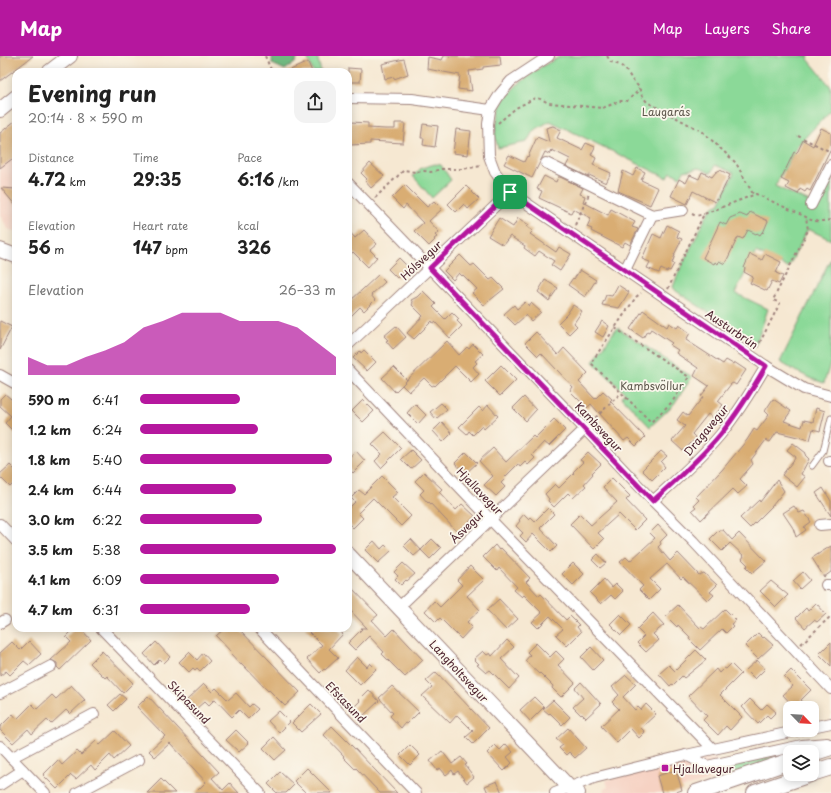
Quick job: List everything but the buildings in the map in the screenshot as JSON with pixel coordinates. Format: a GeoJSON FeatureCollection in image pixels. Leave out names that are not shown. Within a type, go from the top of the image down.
{"type":"FeatureCollection","features":[{"type":"Feature","properties":{"kind":"main road"},"geometry":{"type":"LineString","coordinates":[[819,751],[831,747]]}},
{"type":"Feature","properties":{"kind":"main road"},"geometry":{"type":"LineString","coordinates":[[696,793],[783,763]]}},
{"type":"Feature","properties":{"kind":"main road"},"geometry":{"type":"LineString","coordinates":[[819,771],[831,767]]}},
{"type":"Feature","properties":{"kind":"main road"},"geometry":{"type":"LineString","coordinates":[[755,793],[790,781]]}},
{"type":"Feature","properties":{"kind":"street"},"geometry":{"type":"LineString","coordinates":[[54,68],[70,56]]}},
{"type":"Feature","properties":{"kind":"street"},"geometry":{"type":"LineString","coordinates":[[352,98],[412,99],[490,110],[500,94],[511,81],[550,56]]}},
{"type":"Feature","properties":{"kind":"street"},"geometry":{"type":"LineString","coordinates":[[0,110],[12,100]]}},
{"type":"Feature","properties":{"kind":"street","name":"Austurbrún"},"geometry":{"type":"LineString","coordinates":[[490,110],[488,124],[489,156],[495,172],[510,192],[766,366],[804,389],[831,396]]}},
{"type":"Feature","properties":{"kind":"street"},"geometry":{"type":"LineString","coordinates":[[546,163],[652,215],[683,210]]}},
{"type":"Feature","properties":{"kind":"street"},"geometry":{"type":"LineString","coordinates":[[811,205],[831,165]]}},
{"type":"Feature","properties":{"kind":"street","name":"Kambsvegur"},"geometry":{"type":"LineString","coordinates":[[352,187],[653,501],[694,541],[831,689]]}},
{"type":"Feature","properties":{"kind":"street","name":"Hólsvegur"},"geometry":{"type":"LineString","coordinates":[[352,341],[510,192]]}},
{"type":"Feature","properties":{"kind":"street"},"geometry":{"type":"LineString","coordinates":[[624,270],[652,215]]}},
{"type":"Feature","properties":{"kind":"street"},"geometry":{"type":"LineString","coordinates":[[0,240],[12,251]]}},
{"type":"Feature","properties":{"kind":"street","name":"Dragavegur"},"geometry":{"type":"LineString","coordinates":[[653,501],[687,470],[720,434],[743,404],[766,366]]}},
{"type":"Feature","properties":{"kind":"street","name":"Hjallavegur"},"geometry":{"type":"LineString","coordinates":[[352,374],[713,749]]}},
{"type":"Feature","properties":{"kind":"street"},"geometry":{"type":"LineString","coordinates":[[0,375],[12,382]]}},
{"type":"Feature","properties":{"kind":"street","name":"Ásvegur"},"geometry":{"type":"LineString","coordinates":[[399,607],[585,429]]}},
{"type":"Feature","properties":{"kind":"street"},"geometry":{"type":"LineString","coordinates":[[0,524],[12,537]]}},
{"type":"Feature","properties":{"kind":"street"},"geometry":{"type":"LineString","coordinates":[[820,525],[831,524]]}},
{"type":"Feature","properties":{"kind":"street","name":"Langholtsvegur"},"geometry":{"type":"LineString","coordinates":[[352,558],[571,790]]}},
{"type":"Feature","properties":{"kind":"street","name":"Skipasund"},"geometry":{"type":"LineString","coordinates":[[105,632],[260,793]]}},
{"type":"Feature","properties":{"kind":"street","name":"Efstasund"},"geometry":{"type":"LineString","coordinates":[[263,632],[416,793]]}},
{"type":"Feature","properties":{"kind":"street"},"geometry":{"type":"LineString","coordinates":[[0,693],[51,666]]}},
{"type":"Feature","properties":{"kind":"street"},"geometry":{"type":"LineString","coordinates":[[11,758],[94,714]]}},
{"type":"Feature","properties":{"kind":"street"},"geometry":{"type":"LineString","coordinates":[[819,726],[831,723]]}},
{"type":"Feature","properties":{"kind":"street"},"geometry":{"type":"LineString","coordinates":[[555,793],[571,790],[594,778],[686,755],[783,734]]}},
{"type":"Feature","properties":{"kind":"street"},"geometry":{"type":"LineString","coordinates":[[686,755],[708,766],[802,745],[831,743]]}},
{"type":"Feature","properties":{"kind":"street"},"geometry":{"type":"LineString","coordinates":[[0,746],[45,793]]}},
{"type":"Feature","properties":{"kind":"street"},"geometry":{"type":"LineString","coordinates":[[77,793],[139,760]]}},
{"type":"Feature","properties":{"kind":"street"},"geometry":{"type":"LineString","coordinates":[[0,785],[23,770]]}},
{"type":"Feature","properties":{"kind":"lane"},"geometry":{"type":"LineString","coordinates":[[812,466],[823,451],[831,418]]}},
{"type":"Feature","properties":{"kind":"path"},"geometry":{"type":"LineString","coordinates":[[265,56],[270,68]]}},
{"type":"Feature","properties":{"kind":"path"},"geometry":{"type":"LineString","coordinates":[[607,56],[611,62],[620,65],[626,70],[639,87],[642,96],[647,102],[703,132],[720,147],[736,163],[752,194]]}},
{"type":"Feature","properties":{"kind":"path"},"geometry":{"type":"LineString","coordinates":[[495,125],[516,108],[535,98],[550,103],[602,108],[619,101],[627,101],[637,92],[639,87]]}},
{"type":"Feature","properties":{"kind":"path"},"geometry":{"type":"LineString","coordinates":[[798,136],[831,152]]}},
{"type":"Feature","properties":{"kind":"path"},"geometry":{"type":"LineString","coordinates":[[368,204],[404,170],[414,172],[431,172],[441,169],[462,169],[483,166]]}},
{"type":"Feature","properties":{"kind":"path"},"geometry":{"type":"LineString","coordinates":[[574,226],[593,186]]}},
{"type":"Feature","properties":{"kind":"path"},"geometry":{"type":"LineString","coordinates":[[683,210],[696,216],[752,194],[759,195],[817,222],[831,220]]}},
{"type":"Feature","properties":{"kind":"path"},"geometry":{"type":"LineString","coordinates":[[757,349],[780,303],[772,300],[808,230],[806,217],[811,205]]}},
{"type":"Feature","properties":{"kind":"path"},"geometry":{"type":"LineString","coordinates":[[667,290],[704,214]]}},
{"type":"Feature","properties":{"kind":"path"},"geometry":{"type":"LineString","coordinates":[[615,328],[689,377],[672,402],[651,422],[591,363],[636,297],[641,293]]}},
{"type":"Feature","properties":{"kind":"path"},"geometry":{"type":"LineString","coordinates":[[585,429],[621,393]]}},
{"type":"Feature","properties":{"kind":"path"},"geometry":{"type":"LineString","coordinates":[[795,650],[831,616]]}},
{"type":"Feature","properties":{"kind":"shaded area"},"geometry":{"type":"Polygon","coordinates":[[[12,123],[12,230],[8,229],[0,215],[0,133],[12,123]]]}},
{"type":"Feature","properties":{"kind":"shaded area"},"geometry":{"type":"Polygon","coordinates":[[[707,756],[709,759],[716,758],[720,778],[681,788],[682,790],[673,793],[605,793],[604,789],[608,787],[606,780],[707,756]]]}},
{"type":"Feature","properties":{"kind":"green space"},"geometry":{"type":"Polygon","coordinates":[[[272,56],[299,56],[295,63],[288,68],[281,68],[272,64],[272,56]]]}},
{"type":"Feature","properties":{"kind":"green space"},"geometry":{"type":"Polygon","coordinates":[[[307,56],[317,56],[320,68],[312,68],[307,56]]]}},
{"type":"Feature","properties":{"kind":"green space","name":"Laugarás"},"geometry":{"type":"Polygon","coordinates":[[[561,56],[809,56],[808,59],[831,87],[831,110],[797,146],[775,186],[818,206],[831,179],[831,240],[808,229],[788,268],[756,252],[735,293],[768,309],[756,344],[676,291],[673,287],[679,271],[707,215],[713,207],[719,204],[734,173],[715,165],[711,173],[699,168],[684,171],[680,177],[671,172],[667,178],[550,121],[533,131],[527,142],[498,148],[494,133],[503,100],[516,86],[541,67],[561,56]]]}},
{"type":"Feature","properties":{"kind":"green space"},"geometry":{"type":"Polygon","coordinates":[[[435,164],[441,165],[451,180],[432,198],[413,176],[421,168],[435,164]]]}},
{"type":"Feature","properties":{"kind":"green space"},"geometry":{"type":"Polygon","coordinates":[[[831,258],[831,361],[824,383],[812,379],[780,362],[831,258]]]}},
{"type":"Feature","properties":{"kind":"green space","name":"Kambsvöllur"},"geometry":{"type":"Polygon","coordinates":[[[618,328],[692,377],[674,404],[650,427],[621,396],[625,393],[593,362],[615,330],[618,328]]]}},
{"type":"Feature","properties":{"kind":"green space"},"geometry":{"type":"Polygon","coordinates":[[[783,754],[783,756],[722,777],[731,766],[783,754]]]}},
{"type":"Feature","properties":{"kind":"place","name":"Hjallavegur"},"geometry":{"type":"Point","coordinates":[665,768]}},
{"type":"Feature","properties":{"kind":"route"},"geometry":{"type":"LineString","coordinates":[[510,192],[766,366],[743,404],[720,434],[687,470],[653,501],[430,268],[510,192]]}}]}
